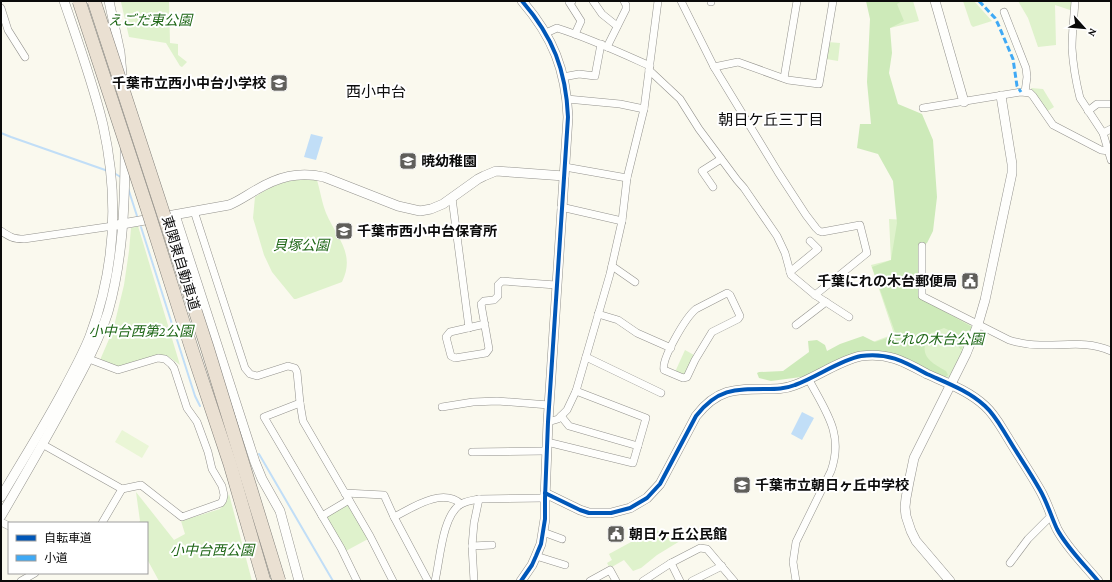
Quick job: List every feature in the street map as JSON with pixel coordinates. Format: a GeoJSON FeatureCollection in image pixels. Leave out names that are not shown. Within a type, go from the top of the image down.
{"type":"FeatureCollection","features":[{"type":"Feature","properties":{"kind":"highway","name":"東関東自動車道"},"geometry":{"type":"LineString","coordinates":[[79,1],[230,464],[264,581]]}},
{"type":"Feature","properties":{"kind":"highway","name":"東関東自動車道"},"geometry":{"type":"LineString","coordinates":[[94,1],[204,340],[279,581]]}},
{"type":"Feature","properties":{"kind":"street"},"geometry":{"type":"LineString","coordinates":[[1,516],[89,359],[98,340],[109,306],[119,256],[118,225],[103,126],[95,96],[64,1]]}},
{"type":"Feature","properties":{"kind":"street"},"geometry":{"type":"LineString","coordinates":[[1,497],[56,404],[78,363],[90,336],[105,284],[118,225],[125,180],[125,107],[120,52],[109,1]]}},
{"type":"Feature","properties":{"kind":"street"},"geometry":{"type":"LineString","coordinates":[[521,581],[532,565],[541,544],[545,519],[548,422],[568,117],[567,99],[563,77],[552,44],[536,18],[522,1]]}},
{"type":"Feature","properties":{"kind":"street"},"geometry":{"type":"LineString","coordinates":[[572,1],[569,2],[581,21],[575,34]]}},
{"type":"Feature","properties":{"kind":"street"},"geometry":{"type":"LineString","coordinates":[[594,1],[602,14],[617,26]]}},
{"type":"Feature","properties":{"kind":"street"},"geometry":{"type":"LineString","coordinates":[[563,77],[579,74],[595,76],[604,46],[626,9],[624,1]]}},
{"type":"Feature","properties":{"kind":"street"},"geometry":{"type":"LineString","coordinates":[[548,422],[558,419],[567,410],[576,391],[612,266],[622,221],[627,178],[644,109],[658,1]]}},
{"type":"Feature","properties":{"kind":"street"},"geometry":{"type":"LineString","coordinates":[[681,1],[714,67],[778,172],[816,228],[822,232],[860,225],[867,252],[815,295]]}},
{"type":"Feature","properties":{"kind":"street"},"geometry":{"type":"LineString","coordinates":[[784,78],[797,1]]}},
{"type":"Feature","properties":{"kind":"street"},"geometry":{"type":"LineString","coordinates":[[714,67],[738,62],[788,80],[819,84],[833,1]]}},
{"type":"Feature","properties":{"kind":"street"},"geometry":{"type":"LineString","coordinates":[[935,1],[964,102]]}},
{"type":"Feature","properties":{"kind":"street"},"geometry":{"type":"LineString","coordinates":[[1075,2],[1072,48],[1080,98],[1103,133],[1111,160]]}},
{"type":"Feature","properties":{"kind":"street"},"geometry":{"type":"LineString","coordinates":[[1,8],[8,30],[25,57]]}},
{"type":"Feature","properties":{"kind":"street"},"geometry":{"type":"LineString","coordinates":[[1004,12],[1026,68],[1027,77],[1025,92]]}},
{"type":"Feature","properties":{"kind":"street"},"geometry":{"type":"LineString","coordinates":[[546,33],[557,28],[575,34],[604,46],[649,68],[680,99],[699,129],[778,236],[785,253],[791,275],[815,295],[849,317]]}},
{"type":"Feature","properties":{"kind":"street"},"geometry":{"type":"LineString","coordinates":[[923,108],[1025,92],[1030,93],[1053,126],[1101,150],[1109,151]]}},
{"type":"Feature","properties":{"kind":"street"},"geometry":{"type":"LineString","coordinates":[[950,581],[916,541],[908,523],[905,507],[914,458],[966,354],[978,324],[985,300],[1012,173],[1012,164],[1001,96]]}},
{"type":"Feature","properties":{"kind":"street"},"geometry":{"type":"LineString","coordinates":[[567,99],[620,104],[644,109]]}},
{"type":"Feature","properties":{"kind":"street"},"geometry":{"type":"LineString","coordinates":[[1088,110],[1097,104],[1111,104]]}},
{"type":"Feature","properties":{"kind":"street"},"geometry":{"type":"LineString","coordinates":[[1103,133],[1111,129]]}},
{"type":"Feature","properties":{"kind":"street"},"geometry":{"type":"LineString","coordinates":[[713,187],[702,171],[721,159]]}},
{"type":"Feature","properties":{"kind":"street"},"geometry":{"type":"LineString","coordinates":[[1,231],[10,237],[24,239],[118,225],[229,205],[238,202],[274,180],[304,174],[324,177],[398,206],[420,211],[431,209],[443,204],[478,179],[496,171],[564,172],[627,178]]}},
{"type":"Feature","properties":{"kind":"street"},"geometry":{"type":"LineString","coordinates":[[452,198],[469,328]]}},
{"type":"Feature","properties":{"kind":"street"},"geometry":{"type":"LineString","coordinates":[[562,207],[622,221]]}},
{"type":"Feature","properties":{"kind":"street"},"geometry":{"type":"LineString","coordinates":[[194,211],[245,368],[250,374],[257,376],[288,366],[295,368],[297,372],[303,421],[370,536],[393,581]]}},
{"type":"Feature","properties":{"kind":"street"},"geometry":{"type":"LineString","coordinates":[[175,215],[255,462],[262,479],[280,511],[299,581]]}},
{"type":"Feature","properties":{"kind":"street"},"geometry":{"type":"LineString","coordinates":[[790,272],[818,249],[810,241]]}},
{"type":"Feature","properties":{"kind":"street"},"geometry":{"type":"LineString","coordinates":[[922,246],[922,296],[1009,340],[1040,346],[1078,344],[1093,345],[1111,351]]}},
{"type":"Feature","properties":{"kind":"street"},"geometry":{"type":"LineString","coordinates":[[612,266],[635,282]]}},
{"type":"Feature","properties":{"kind":"street"},"geometry":{"type":"LineString","coordinates":[[485,324],[450,332],[446,337],[451,356],[454,358],[486,353],[489,349],[485,324],[481,304],[484,301],[494,300],[498,296],[498,285],[502,281],[556,285]]}},
{"type":"Feature","properties":{"kind":"street"},"geometry":{"type":"LineString","coordinates":[[727,293],[730,295],[740,316],[738,319],[712,332],[694,360],[687,377],[683,378],[664,370],[663,366],[671,348],[683,323],[691,312],[727,293]]}},
{"type":"Feature","properties":{"kind":"street"},"geometry":{"type":"LineString","coordinates":[[796,325],[826,302]]}},
{"type":"Feature","properties":{"kind":"street"},"geometry":{"type":"LineString","coordinates":[[598,314],[618,320],[637,333],[671,348]]}},
{"type":"Feature","properties":{"kind":"street"},"geometry":{"type":"LineString","coordinates":[[435,581],[446,525],[455,509],[461,504],[479,500],[545,496],[589,513],[611,513],[630,508],[647,498],[660,484],[696,416],[703,406],[712,398],[732,390],[786,388],[809,380],[854,358],[877,355],[888,356],[902,361],[971,395],[991,412],[1040,491],[1057,529],[1068,546],[1098,581]]}},
{"type":"Feature","properties":{"kind":"street"},"geometry":{"type":"LineString","coordinates":[[586,357],[661,393]]}},
{"type":"Feature","properties":{"kind":"street"},"geometry":{"type":"LineString","coordinates":[[42,444],[122,489],[141,485],[182,517],[221,503],[223,500],[224,495],[222,486],[212,469],[208,452],[197,422],[187,408],[174,368],[168,360],[158,358],[118,370],[89,359]]}},
{"type":"Feature","properties":{"kind":"street"},"geometry":{"type":"LineString","coordinates":[[796,581],[793,562],[796,542],[831,471],[836,446],[832,424],[809,380]]}},
{"type":"Feature","properties":{"kind":"street"},"geometry":{"type":"LineString","coordinates":[[472,452],[547,446],[633,463],[646,418],[576,391]]}},
{"type":"Feature","properties":{"kind":"street"},"geometry":{"type":"LineString","coordinates":[[442,407],[473,402],[497,401],[549,405]]}},
{"type":"Feature","properties":{"kind":"street"},"geometry":{"type":"LineString","coordinates":[[300,404],[264,417],[341,548],[357,581]]}},
{"type":"Feature","properties":{"kind":"street"},"geometry":{"type":"LineString","coordinates":[[561,416],[569,426],[638,446]]}},
{"type":"Feature","properties":{"kind":"street"},"geometry":{"type":"LineString","coordinates":[[103,522],[122,489]]}},
{"type":"Feature","properties":{"kind":"street"},"geometry":{"type":"LineString","coordinates":[[322,516],[347,497],[384,495],[428,581]]}},
{"type":"Feature","properties":{"kind":"street"},"geometry":{"type":"LineString","coordinates":[[394,517],[431,499],[451,499],[461,504]]}},
{"type":"Feature","properties":{"kind":"street"},"geometry":{"type":"LineString","coordinates":[[474,581],[472,546],[474,523],[479,500]]}},
{"type":"Feature","properties":{"kind":"street"},"geometry":{"type":"LineString","coordinates":[[1010,563],[1028,539],[1052,516]]}},
{"type":"Feature","properties":{"kind":"street"},"geometry":{"type":"LineString","coordinates":[[543,532],[562,538]]}},
{"type":"Feature","properties":{"kind":"street"},"geometry":{"type":"LineString","coordinates":[[472,546],[492,545]]}},
{"type":"Feature","properties":{"kind":"street"},"geometry":{"type":"LineString","coordinates":[[643,581],[671,563],[700,548],[707,549],[734,581]]}},
{"type":"Feature","properties":{"kind":"street"},"geometry":{"type":"LineString","coordinates":[[536,556],[565,565]]}},
{"type":"Feature","properties":{"kind":"street"},"geometry":{"type":"LineString","coordinates":[[671,563],[680,581]]}},
{"type":"Feature","properties":{"kind":"street"},"geometry":{"type":"LineString","coordinates":[[692,581],[722,566]]}},
{"type":"Feature","properties":{"kind":"street"},"geometry":{"type":"LineString","coordinates":[[590,581],[610,570],[616,581]]}},
{"type":"Feature","properties":{"kind":"street"},"geometry":{"type":"LineString","coordinates":[[21,581],[33,577]]}},
{"type":"Feature","properties":{"kind":"green space","name":"えごだ東公園"},"geometry":{"type":"Polygon","coordinates":[[[169,1],[170,43],[178,44],[178,55],[187,62],[182,67],[166,43],[129,37],[121,2],[169,1]]]}},
{"type":"Feature","properties":{"kind":"green space"},"geometry":{"type":"Polygon","coordinates":[[[866,1],[902,1],[897,4],[904,21],[890,28],[892,53],[889,73],[898,104],[922,114],[933,140],[937,197],[933,231],[927,243],[922,246],[920,298],[972,327],[973,329],[961,350],[958,346],[957,335],[944,328],[931,333],[929,336],[925,345],[926,354],[931,361],[946,371],[948,375],[943,379],[877,352],[815,374],[771,381],[759,378],[757,373],[783,371],[809,352],[808,341],[817,340],[825,345],[827,351],[840,344],[863,336],[875,342],[896,335],[872,267],[891,260],[897,223],[893,181],[878,154],[857,148],[860,124],[871,124],[867,82],[870,19],[866,1]]]}},
{"type":"Feature","properties":{"kind":"green space"},"geometry":{"type":"Polygon","coordinates":[[[884,1],[913,1],[919,21],[890,28],[884,1]]]}},
{"type":"Feature","properties":{"kind":"green space"},"geometry":{"type":"Polygon","coordinates":[[[963,1],[974,1],[992,21],[973,27],[963,1]]]}},
{"type":"Feature","properties":{"kind":"green space"},"geometry":{"type":"Polygon","coordinates":[[[1018,1],[1073,1],[1073,11],[1055,5],[1056,45],[1038,47],[1028,18],[1018,1]]]}},
{"type":"Feature","properties":{"kind":"green space"},"geometry":{"type":"Polygon","coordinates":[[[828,42],[840,43],[838,61],[826,59],[828,42]]]}},
{"type":"Feature","properties":{"kind":"green space"},"geometry":{"type":"Polygon","coordinates":[[[1031,88],[1043,89],[1054,107],[1046,112],[1031,88]]]}},
{"type":"Feature","properties":{"kind":"green space","name":"貝塚公園"},"geometry":{"type":"Polygon","coordinates":[[[303,178],[317,180],[325,209],[343,246],[347,262],[346,272],[342,282],[294,299],[272,272],[264,255],[253,218],[255,197],[278,184],[303,178]]]}},
{"type":"Feature","properties":{"kind":"green space","name":"にれの木台公園"},"geometry":{"type":"Polygon","coordinates":[[[889,219],[921,221],[920,298],[969,323],[972,327],[965,347],[951,376],[947,378],[857,348],[894,334],[871,265],[891,260],[889,219]]]}},
{"type":"Feature","properties":{"kind":"green space","name":"小中台西第2公園"},"geometry":{"type":"Polygon","coordinates":[[[138,226],[180,365],[169,357],[159,356],[117,367],[100,360],[113,330],[124,285],[131,228],[138,226]]]}},
{"type":"Feature","properties":{"kind":"green space"},"geometry":{"type":"Polygon","coordinates":[[[685,350],[694,355],[685,375],[682,375],[675,372],[685,350]]]}},
{"type":"Feature","properties":{"kind":"green space"},"geometry":{"type":"Polygon","coordinates":[[[122,430],[149,446],[142,458],[115,442],[122,430]]]}},
{"type":"Feature","properties":{"kind":"green space","name":"小中台西公園"},"geometry":{"type":"Polygon","coordinates":[[[136,492],[174,540],[185,534],[181,521],[220,509],[229,494],[252,581],[159,581],[148,561],[148,522],[139,522],[136,492]]]}},
{"type":"Feature","properties":{"kind":"green space"},"geometry":{"type":"Polygon","coordinates":[[[347,503],[368,539],[344,552],[324,516],[347,503]]]}},
{"type":"Feature","properties":{"kind":"green space"},"geometry":{"type":"Polygon","coordinates":[[[655,529],[670,539],[676,535],[680,541],[657,555],[641,568],[633,571],[624,560],[610,568],[607,563],[612,560],[609,554],[655,529]]]}},
{"type":"Feature","properties":{"kind":"water"},"geometry":{"type":"Polygon","coordinates":[[[311,134],[323,137],[316,160],[304,157],[311,134]]]}},
{"type":"Feature","properties":{"kind":"water"},"geometry":{"type":"Polygon","coordinates":[[[802,412],[814,418],[802,440],[791,434],[802,412]]]}},
{"type":"Feature","properties":{"kind":"waterway"},"geometry":{"type":"LineString","coordinates":[[1,133],[108,171]]}},
{"type":"Feature","properties":{"kind":"waterway"},"geometry":{"type":"LineString","coordinates":[[114,173],[122,178]]}},
{"type":"Feature","properties":{"kind":"waterway"},"geometry":{"type":"LineString","coordinates":[[128,188],[137,216]]}},
{"type":"Feature","properties":{"kind":"waterway"},"geometry":{"type":"LineString","coordinates":[[141,227],[195,396],[200,406]]}},
{"type":"Feature","properties":{"kind":"waterway"},"geometry":{"type":"LineString","coordinates":[[259,454],[333,581]]}},
{"type":"Feature","properties":{"kind":"marked path"},"geometry":{"type":"LineString","coordinates":[[979,1],[995,18],[998,24],[1013,59],[1017,86],[1021,92]]}},
{"type":"Feature","properties":{"kind":"cycle path"},"geometry":{"type":"LineString","coordinates":[[521,581],[532,565],[541,544],[545,519],[548,422],[568,117],[564,84],[556,55],[542,28],[522,1]]}},
{"type":"Feature","properties":{"kind":"cycle path"},"geometry":{"type":"LineString","coordinates":[[545,493],[589,513],[611,513],[630,508],[647,498],[660,484],[696,416],[711,400],[727,392],[735,390],[777,389],[788,387],[803,382],[853,358],[880,355],[904,362],[958,388],[972,396],[989,410],[998,421],[1036,483],[1045,499],[1061,536],[1098,581]]}},
{"type":"Feature","properties":{"kind":"place","name":"千葉市立西小中台小学校"},"geometry":{"type":"Point","coordinates":[279,83]}},
{"type":"Feature","properties":{"kind":"place","name":"暁幼稚園"},"geometry":{"type":"Point","coordinates":[408,161]}},
{"type":"Feature","properties":{"kind":"place","name":"千葉市西小中台保育所"},"geometry":{"type":"Point","coordinates":[344,231]}},
{"type":"Feature","properties":{"kind":"place","name":"千葉にれの木台郵便局"},"geometry":{"type":"Point","coordinates":[970,281]}},
{"type":"Feature","properties":{"kind":"place","name":"千葉市立朝日ヶ丘中学校"},"geometry":{"type":"Point","coordinates":[742,485]}},
{"type":"Feature","properties":{"kind":"place","name":"朝日ヶ丘公民館"},"geometry":{"type":"Point","coordinates":[616,534]}},
{"type":"Feature","properties":{"kind":"district","name":"西小中台"},"geometry":{"type":"Point","coordinates":[376,92]}},
{"type":"Feature","properties":{"kind":"district","name":"朝日ケ丘三丁目"},"geometry":{"type":"Point","coordinates":[771,120]}}]}
